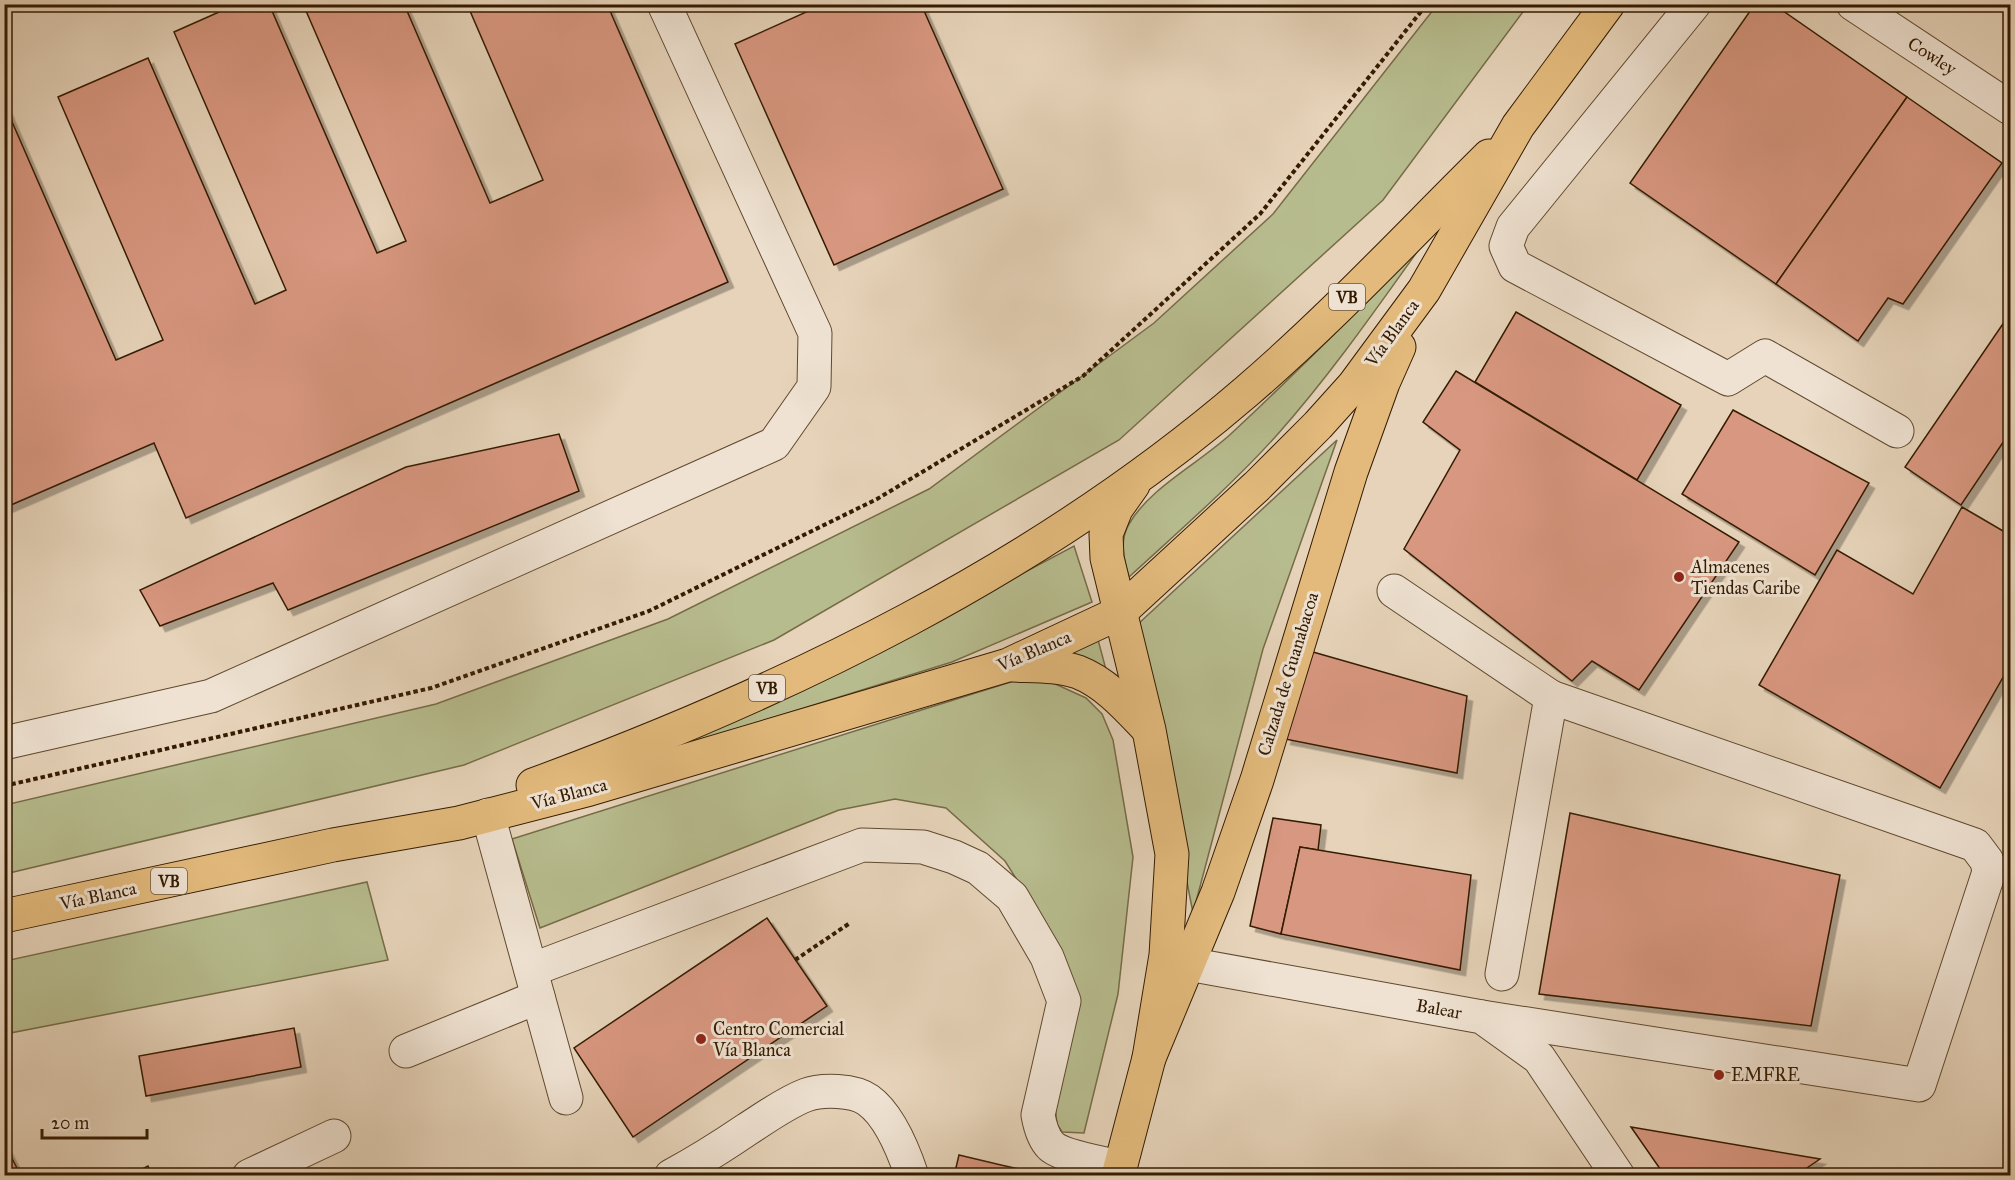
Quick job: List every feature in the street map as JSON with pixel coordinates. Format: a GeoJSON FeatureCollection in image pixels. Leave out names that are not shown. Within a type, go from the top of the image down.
{"type":"FeatureCollection","features":[{"type":"Feature","properties":{"kind":"main road","name":"Vía Blanca"},"geometry":{"type":"LineString","coordinates":[[4,916],[333,845],[459,823],[590,789],[1008,664],[1119,613],[1257,486],[1318,425],[1362,375],[1424,290],[1518,126],[1599,8]]}},
{"type":"Feature","properties":{"kind":"main road","name":"Vía Blanca"},"geometry":{"type":"LineString","coordinates":[[333,845],[503,796],[617,754],[721,710],[920,613],[999,569],[1059,532],[1166,456],[1246,392],[1310,333],[1518,126]]}},
{"type":"Feature","properties":{"kind":"main road","name":"Calzada de Guanabacoa"},"geometry":{"type":"LineString","coordinates":[[1149,1058],[1218,892],[1257,780],[1351,472],[1383,383],[1424,290]]}},
{"type":"Feature","properties":{"kind":"main road","name":"Calzada de Guanabacoa"},"geometry":{"type":"LineString","coordinates":[[1119,1171],[1149,1058],[1166,955],[1172,854],[1149,730],[1107,558],[1106,534],[1116,509],[1132,486],[1166,456]]}},
{"type":"Feature","properties":{"kind":"main road"},"geometry":{"type":"LineString","coordinates":[[1008,664],[1053,667],[1078,672],[1116,696],[1149,730]]}},
{"type":"Feature","properties":{"kind":"street"},"geometry":{"type":"LineString","coordinates":[[4,743],[211,696],[774,444],[814,387],[815,333],[664,4]]}},
{"type":"Feature","properties":{"kind":"street"},"geometry":{"type":"LineString","coordinates":[[1694,4],[1513,227],[1506,246],[1515,266],[1728,379],[1765,356],[1897,432]]}},
{"type":"Feature","properties":{"kind":"street","name":"Cowley"},"geometry":{"type":"LineString","coordinates":[[1853,4],[2010,108]]}},
{"type":"Feature","properties":{"kind":"street"},"geometry":{"type":"LineString","coordinates":[[1394,591],[1551,697],[1975,845],[1987,861],[1989,872],[1919,1085],[1482,1017]]}},
{"type":"Feature","properties":{"kind":"street"},"geometry":{"type":"LineString","coordinates":[[1502,974],[1551,697]]}},
{"type":"Feature","properties":{"kind":"street"},"geometry":{"type":"LineString","coordinates":[[488,815],[566,1098]]}},
{"type":"Feature","properties":{"kind":"street"},"geometry":{"type":"LineString","coordinates":[[406,1051],[535,984],[862,845],[923,847],[978,868],[1012,897],[1047,957],[1064,1001],[1038,1115],[1041,1131],[1052,1147],[1119,1171]]}},
{"type":"Feature","properties":{"kind":"street","name":"Balear"},"geometry":{"type":"LineString","coordinates":[[1188,964],[1482,1017],[1539,1058],[1618,1176]]}},
{"type":"Feature","properties":{"kind":"street"},"geometry":{"type":"LineString","coordinates":[[670,1176],[807,1094],[842,1091],[868,1100],[887,1122],[903,1152],[912,1176]]}},
{"type":"Feature","properties":{"kind":"street"},"geometry":{"type":"LineString","coordinates":[[249,1176],[334,1136]]}},
{"type":"Feature","properties":{"kind":"path"},"geometry":{"type":"LineString","coordinates":[[4,786],[431,688],[649,611],[878,499],[1083,376],[1260,214],[1427,4]]}},
{"type":"Feature","properties":{"kind":"path"},"geometry":{"type":"LineString","coordinates":[[795,960],[850,922]]}},
{"type":"Feature","properties":{"kind":"green space"},"geometry":{"type":"Polygon","coordinates":[[[1437,5],[1528,5],[1383,200],[1119,440],[774,640],[464,765],[5,874],[5,805],[436,704],[668,619],[929,489],[1154,323],[1273,214],[1437,5]]]}},
{"type":"Feature","properties":{"kind":"green space"},"geometry":{"type":"Polygon","coordinates":[[[1427,238],[1336,363],[1277,435],[1224,490],[1129,577],[1124,557],[1124,537],[1129,524],[1139,510],[1163,486],[1234,431],[1380,288],[1427,238]]]}},
{"type":"Feature","properties":{"kind":"green space"},"geometry":{"type":"Polygon","coordinates":[[[1337,440],[1263,649],[1193,913],[1137,625],[1337,440]]]}},
{"type":"Feature","properties":{"kind":"green space"},"geometry":{"type":"Polygon","coordinates":[[[1074,546],[1092,602],[952,662],[659,753],[933,621],[1074,546]]]}},
{"type":"Feature","properties":{"kind":"green space"},"geometry":{"type":"Polygon","coordinates":[[[1097,636],[1108,677],[1054,659],[1097,636]]]}},
{"type":"Feature","properties":{"kind":"green space"},"geometry":{"type":"Polygon","coordinates":[[[1020,679],[1051,682],[1086,698],[1102,714],[1113,740],[1133,857],[1118,994],[1084,1133],[1062,1132],[1057,1124],[1055,1106],[1055,940],[1005,861],[946,808],[895,799],[839,810],[540,928],[512,839],[1020,679]]]}},
{"type":"Feature","properties":{"kind":"green space"},"geometry":{"type":"Polygon","coordinates":[[[367,882],[388,960],[5,1034],[5,961],[367,882]]]}},
{"type":"Feature","properties":{"kind":"building"},"geometry":{"type":"Polygon","coordinates":[[[237,4],[269,4],[377,253],[406,241],[303,4],[404,4],[490,203],[543,180],[467,4],[607,4],[728,282],[186,518],[154,443],[4,508],[4,108],[6,108],[116,360],[163,340],[58,97],[148,58],[255,304],[286,290],[174,32],[237,4]]]}},
{"type":"Feature","properties":{"kind":"building"},"geometry":{"type":"Polygon","coordinates":[[[824,4],[921,4],[1003,189],[834,265],[735,44],[824,4]]]}},
{"type":"Feature","properties":{"kind":"building"},"geometry":{"type":"Polygon","coordinates":[[[1755,4],[1773,4],[1907,97],[1776,284],[1630,183],[1755,4]]]}},
{"type":"Feature","properties":{"kind":"building"},"geometry":{"type":"Polygon","coordinates":[[[1907,97],[2002,163],[1903,304],[1888,298],[1858,341],[1776,284],[1907,97]]]}},
{"type":"Feature","properties":{"kind":"building"},"geometry":{"type":"Polygon","coordinates":[[[1516,312],[1681,405],[1637,480],[1475,382],[1516,312]]]}},
{"type":"Feature","properties":{"kind":"building"},"geometry":{"type":"Polygon","coordinates":[[[2009,315],[2010,432],[1961,505],[1905,467],[2009,315]]]}},
{"type":"Feature","properties":{"kind":"building"},"geometry":{"type":"Polygon","coordinates":[[[1456,371],[1739,542],[1639,690],[1592,661],[1572,681],[1404,549],[1460,450],[1423,422],[1456,371]]]}},
{"type":"Feature","properties":{"kind":"building"},"geometry":{"type":"Polygon","coordinates":[[[1733,410],[1869,483],[1815,575],[1682,494],[1733,410]]]}},
{"type":"Feature","properties":{"kind":"building"},"geometry":{"type":"Polygon","coordinates":[[[559,434],[579,491],[288,610],[273,583],[160,626],[140,590],[406,467],[559,434]]]}},
{"type":"Feature","properties":{"kind":"building"},"geometry":{"type":"Polygon","coordinates":[[[1962,507],[2010,535],[2010,665],[1940,788],[1759,685],[1837,550],[1913,594],[1962,507]]]}},
{"type":"Feature","properties":{"kind":"building"},"geometry":{"type":"Polygon","coordinates":[[[1313,652],[1467,696],[1457,773],[1285,739],[1313,652]]]}},
{"type":"Feature","properties":{"kind":"building"},"geometry":{"type":"Polygon","coordinates":[[[1570,813],[1840,875],[1811,1026],[1539,994],[1570,813]]]}},
{"type":"Feature","properties":{"kind":"building"},"geometry":{"type":"Polygon","coordinates":[[[1273,818],[1321,825],[1318,850],[1300,847],[1281,934],[1250,926],[1273,818]]]}},
{"type":"Feature","properties":{"kind":"building"},"geometry":{"type":"Polygon","coordinates":[[[1300,847],[1471,875],[1460,970],[1281,934],[1300,847]]]}},
{"type":"Feature","properties":{"kind":"building"},"geometry":{"type":"Polygon","coordinates":[[[767,918],[827,1006],[633,1137],[574,1048],[767,918]]]}},
{"type":"Feature","properties":{"kind":"building"},"geometry":{"type":"Polygon","coordinates":[[[294,1028],[301,1067],[146,1096],[139,1056],[294,1028]]]}},
{"type":"Feature","properties":{"kind":"building"},"geometry":{"type":"Polygon","coordinates":[[[1631,1127],[1820,1159],[1795,1176],[1665,1176],[1631,1127]]]}},
{"type":"Feature","properties":{"kind":"building"},"geometry":{"type":"Polygon","coordinates":[[[4,1143],[21,1176],[4,1176],[4,1143]]]}},
{"type":"Feature","properties":{"kind":"building"},"geometry":{"type":"Polygon","coordinates":[[[959,1155],[1001,1165],[1052,1176],[954,1176],[959,1155]]]}},
{"type":"Feature","properties":{"kind":"building"},"geometry":{"type":"Polygon","coordinates":[[[148,1166],[153,1176],[129,1176],[148,1166]]]}},
{"type":"Feature","properties":{"kind":"place","name":"Almacenes Tiendas Caribe"},"geometry":{"type":"Point","coordinates":[1679,577]}},
{"type":"Feature","properties":{"kind":"place","name":"Centro Comercial Vía Blanca"},"geometry":{"type":"Point","coordinates":[701,1039]}},
{"type":"Feature","properties":{"kind":"place","name":"EMFRE"},"geometry":{"type":"Point","coordinates":[1719,1075]}}]}
